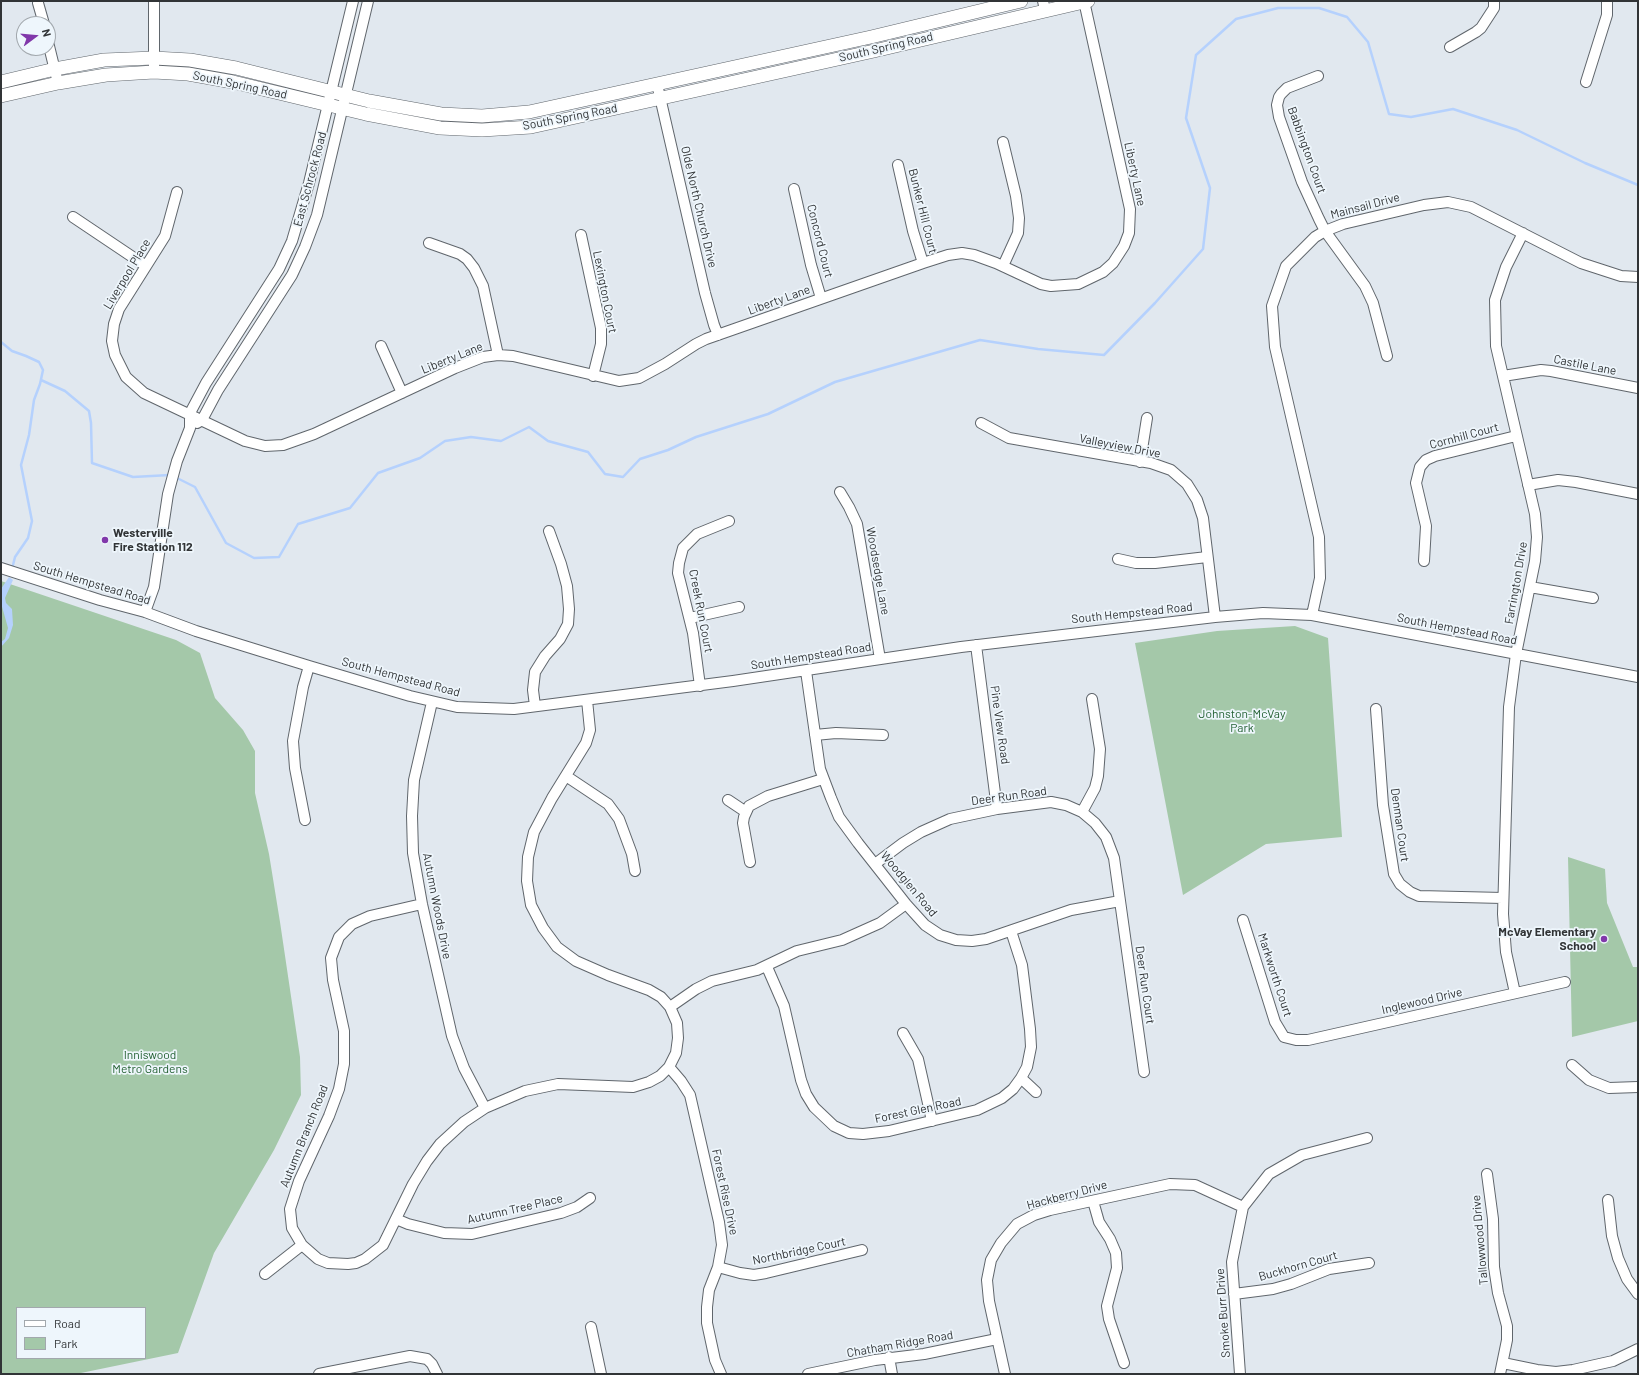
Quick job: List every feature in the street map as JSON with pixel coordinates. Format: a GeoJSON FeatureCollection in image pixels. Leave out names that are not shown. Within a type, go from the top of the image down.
{"type":"FeatureCollection","features":[{"type":"Feature","properties":{"kind":"main road","name":"South Spring Road"},"geometry":{"type":"LineString","coordinates":[[1,82],[55,69],[104,60],[154,58],[190,60],[236,68],[332,92],[441,114],[482,116],[528,112],[658,84],[1021,1]]}},
{"type":"Feature","properties":{"kind":"main road","name":"South Spring Road"},"geometry":{"type":"LineString","coordinates":[[1,96],[58,83],[106,75],[154,72],[188,74],[233,82],[342,109],[440,128],[482,130],[531,127],[934,36],[1044,5],[1086,1]]}},
{"type":"Feature","properties":{"kind":"main road"},"geometry":{"type":"LineString","coordinates":[[931,22],[934,36]]}},
{"type":"Feature","properties":{"kind":"street"},"geometry":{"type":"LineString","coordinates":[[154,1],[154,72]]}},
{"type":"Feature","properties":{"kind":"street","name":"East Schrock Road"},"geometry":{"type":"LineString","coordinates":[[145,612],[154,587],[168,494],[177,461],[190,428],[190,413],[206,383],[280,269],[292,241],[302,211],[329,106],[353,1]]}},
{"type":"Feature","properties":{"kind":"street","name":"East Schrock Road"},"geometry":{"type":"LineString","coordinates":[[190,428],[202,420],[218,390],[292,275],[305,247],[317,215],[368,1]]}},
{"type":"Feature","properties":{"kind":"street","name":"Liberty Lane"},"geometry":{"type":"LineString","coordinates":[[202,420],[245,441],[265,446],[283,445],[314,434],[476,360],[498,355],[513,356],[619,382],[640,378],[696,344],[718,335],[948,255],[962,253],[974,255],[1003,266],[1041,284],[1060,286],[1078,284],[1103,272],[1113,263],[1124,246],[1129,233],[1130,221],[1128,199],[1086,1]]}},
{"type":"Feature","properties":{"kind":"street"},"geometry":{"type":"LineString","coordinates":[[1450,47],[1481,28],[1494,8],[1494,1]]}},
{"type":"Feature","properties":{"kind":"street"},"geometry":{"type":"LineString","coordinates":[[1586,82],[1607,15],[1607,1]]}},
{"type":"Feature","properties":{"kind":"street"},"geometry":{"type":"LineString","coordinates":[[38,4],[42,16]]}},
{"type":"Feature","properties":{"kind":"street"},"geometry":{"type":"LineString","coordinates":[[52,56],[58,83]]}},
{"type":"Feature","properties":{"kind":"street","name":"Babbington Court"},"geometry":{"type":"LineString","coordinates":[[1318,76],[1287,88],[1275,95],[1279,117],[1302,182],[1326,231],[1364,286],[1373,303],[1387,356]]}},
{"type":"Feature","properties":{"kind":"street","name":"Olde North Church Drive"},"geometry":{"type":"LineString","coordinates":[[658,84],[705,293],[718,335]]}},
{"type":"Feature","properties":{"kind":"street"},"geometry":{"type":"LineString","coordinates":[[1003,142],[1016,196],[1019,218],[1018,233],[1003,266]]}},
{"type":"Feature","properties":{"kind":"street","name":"Bunker Hill Court"},"geometry":{"type":"LineString","coordinates":[[898,166],[922,263]]}},
{"type":"Feature","properties":{"kind":"street","name":"Concord Court"},"geometry":{"type":"LineString","coordinates":[[794,189],[811,265],[821,298]]}},
{"type":"Feature","properties":{"kind":"street","name":"Liverpool Place"},"geometry":{"type":"LineString","coordinates":[[177,192],[165,236],[119,309],[114,324],[112,341],[115,355],[126,377],[134,386],[144,393],[190,413],[202,420]]}},
{"type":"Feature","properties":{"kind":"street","name":"Mainsail Drive"},"geometry":{"type":"LineString","coordinates":[[1312,615],[1320,578],[1319,538],[1275,347],[1272,306],[1286,266],[1315,237],[1343,224],[1424,205],[1448,202],[1471,207],[1581,263],[1621,276],[1638,277]]}},
{"type":"Feature","properties":{"kind":"street"},"geometry":{"type":"LineString","coordinates":[[73,217],[146,266]]}},
{"type":"Feature","properties":{"kind":"street","name":"Farrington Drive"},"geometry":{"type":"LineString","coordinates":[[1515,993],[1506,952],[1503,898],[1509,707],[1516,654],[1535,561],[1537,537],[1535,514],[1496,346],[1495,300],[1506,267],[1523,233]]}},
{"type":"Feature","properties":{"kind":"street","name":"Lexington Court"},"geometry":{"type":"LineString","coordinates":[[581,235],[601,328],[601,344],[594,376]]}},
{"type":"Feature","properties":{"kind":"street"},"geometry":{"type":"LineString","coordinates":[[429,243],[460,254],[467,259],[474,268],[483,286],[498,355]]}},
{"type":"Feature","properties":{"kind":"street"},"geometry":{"type":"LineString","coordinates":[[381,346],[402,393]]}},
{"type":"Feature","properties":{"kind":"street","name":"Castile Lane"},"geometry":{"type":"LineString","coordinates":[[1503,376],[1516,373],[1546,371],[1638,388]]}},
{"type":"Feature","properties":{"kind":"street"},"geometry":{"type":"LineString","coordinates":[[1140,462],[1147,418]]}},
{"type":"Feature","properties":{"kind":"street","name":"Valleyview Drive"},"geometry":{"type":"LineString","coordinates":[[981,423],[1009,438],[1151,463],[1171,470],[1187,484],[1197,500],[1203,518],[1215,617]]}},
{"type":"Feature","properties":{"kind":"street","name":"Cornhill Court"},"geometry":{"type":"LineString","coordinates":[[1424,561],[1426,526],[1416,483],[1420,467],[1426,460],[1435,456],[1516,436]]}},
{"type":"Feature","properties":{"kind":"street"},"geometry":{"type":"LineString","coordinates":[[1528,485],[1558,480],[1638,494]]}},
{"type":"Feature","properties":{"kind":"street","name":"Woodsedge Lane"},"geometry":{"type":"LineString","coordinates":[[840,492],[857,524],[880,659]]}},
{"type":"Feature","properties":{"kind":"street","name":"Creek Run Court"},"geometry":{"type":"LineString","coordinates":[[700,686],[693,632],[678,573],[679,563],[683,548],[697,534],[729,521]]}},
{"type":"Feature","properties":{"kind":"street"},"geometry":{"type":"LineString","coordinates":[[535,706],[533,690],[535,672],[545,656],[560,639],[568,624],[569,609],[567,586],[549,530]]}},
{"type":"Feature","properties":{"kind":"street"},"geometry":{"type":"LineString","coordinates":[[1118,559],[1136,563],[1155,564],[1207,557]]}},
{"type":"Feature","properties":{"kind":"street","name":"South Hempstead Road"},"geometry":{"type":"LineString","coordinates":[[3,569],[100,600],[145,612],[196,631],[309,666],[432,702],[457,707],[514,709],[700,686],[976,645],[1215,617],[1264,613],[1312,615],[1638,678]]}},
{"type":"Feature","properties":{"kind":"street"},"geometry":{"type":"LineString","coordinates":[[1530,586],[1593,598]]}},
{"type":"Feature","properties":{"kind":"street"},"geometry":{"type":"LineString","coordinates":[[690,618],[739,607]]}},
{"type":"Feature","properties":{"kind":"street","name":"Pine View Road"},"geometry":{"type":"LineString","coordinates":[[976,645],[997,809]]}},
{"type":"Feature","properties":{"kind":"street"},"geometry":{"type":"LineString","coordinates":[[305,820],[295,768],[293,741],[301,694],[309,666]]}},
{"type":"Feature","properties":{"kind":"street","name":"Woodglen Road"},"geometry":{"type":"LineString","coordinates":[[806,670],[823,779],[839,817],[924,925],[940,935],[956,940],[972,942],[1011,931],[1071,910],[1120,901]]}},
{"type":"Feature","properties":{"kind":"street"},"geometry":{"type":"LineString","coordinates":[[1082,812],[1095,788],[1098,776],[1100,749],[1092,699]]}},
{"type":"Feature","properties":{"kind":"street"},"geometry":{"type":"LineString","coordinates":[[588,700],[590,730],[586,743],[552,798],[532,838],[528,857],[527,881],[531,905],[543,928],[558,947],[576,961],[649,990],[661,997],[670,1007],[677,1022],[678,1038],[676,1053],[669,1067]]}},
{"type":"Feature","properties":{"kind":"street","name":"Autumn Woods Drive"},"geometry":{"type":"LineString","coordinates":[[432,702],[414,780],[412,816],[413,853],[422,904],[452,1036],[464,1068],[485,1108]]}},
{"type":"Feature","properties":{"kind":"street","name":"Denman Court"},"geometry":{"type":"LineString","coordinates":[[1376,709],[1385,819],[1394,874],[1400,884],[1410,892],[1419,896],[1503,898]]}},
{"type":"Feature","properties":{"kind":"street"},"geometry":{"type":"LineString","coordinates":[[815,735],[836,733],[883,736]]}},
{"type":"Feature","properties":{"kind":"street"},"geometry":{"type":"LineString","coordinates":[[566,776],[608,804],[619,819],[632,854],[635,871]]}},
{"type":"Feature","properties":{"kind":"street"},"geometry":{"type":"LineString","coordinates":[[750,862],[743,823],[749,806],[761,799],[823,779]]}},
{"type":"Feature","properties":{"kind":"street"},"geometry":{"type":"LineString","coordinates":[[728,800],[746,812]]}},
{"type":"Feature","properties":{"kind":"street","name":"Deer Run Road"},"geometry":{"type":"LineString","coordinates":[[875,864],[903,843],[928,828],[950,819],[997,809],[1051,802],[1066,805],[1082,812],[1095,823],[1106,837],[1114,858],[1120,901]]}},
{"type":"Feature","properties":{"kind":"street","name":"Deer Run Court"},"geometry":{"type":"LineString","coordinates":[[1120,901],[1144,1072]]}},
{"type":"Feature","properties":{"kind":"street","name":"Autumn Branch Road"},"geometry":{"type":"LineString","coordinates":[[422,904],[370,916],[352,924],[339,937],[331,958],[333,980],[344,1031],[344,1064],[336,1096],[299,1181],[290,1209],[292,1228],[302,1245],[318,1259],[328,1263],[356,1263],[365,1259],[383,1244],[413,1184],[427,1161],[440,1144],[464,1122],[485,1108],[525,1091],[558,1084],[633,1088],[660,1076],[669,1067]]}},
{"type":"Feature","properties":{"kind":"street"},"geometry":{"type":"LineString","coordinates":[[670,1007],[696,989],[712,981],[767,967],[797,951],[842,940],[880,923],[906,904]]}},
{"type":"Feature","properties":{"kind":"street","name":"Markworth Court"},"geometry":{"type":"LineString","coordinates":[[1243,920],[1274,1019],[1284,1037]]}},
{"type":"Feature","properties":{"kind":"street","name":"Forest Glen Road"},"geometry":{"type":"LineString","coordinates":[[767,967],[784,1006],[804,1087],[814,1107],[834,1126],[849,1132],[863,1134],[889,1131],[976,1110],[1002,1098],[1013,1089],[1021,1078],[1027,1067],[1030,1029],[1022,965],[1011,931]]}},
{"type":"Feature","properties":{"kind":"street","name":"Inglewood Drive"},"geometry":{"type":"LineString","coordinates":[[1284,1037],[1296,1040],[1308,1040],[1565,982]]}},
{"type":"Feature","properties":{"kind":"street"},"geometry":{"type":"LineString","coordinates":[[903,1033],[918,1059],[932,1121]]}},
{"type":"Feature","properties":{"kind":"street"},"geometry":{"type":"LineString","coordinates":[[1572,1065],[1589,1080],[1609,1088],[1638,1087]]}},
{"type":"Feature","properties":{"kind":"street","name":"Forest Rise Drive"},"geometry":{"type":"LineString","coordinates":[[669,1067],[690,1095],[719,1222],[722,1245],[718,1267],[709,1290],[707,1324],[715,1360],[721,1374]]}},
{"type":"Feature","properties":{"kind":"street"},"geometry":{"type":"LineString","coordinates":[[1021,1078],[1036,1092]]}},
{"type":"Feature","properties":{"kind":"street","name":"Smoke Burr Drive"},"geometry":{"type":"LineString","coordinates":[[1240,1374],[1232,1262],[1243,1207],[1269,1174],[1302,1155],[1367,1138]]}},
{"type":"Feature","properties":{"kind":"street","name":"Tallowwood Drive"},"geometry":{"type":"LineString","coordinates":[[1487,1174],[1493,1219],[1494,1267],[1498,1293],[1507,1326],[1500,1374]]}},
{"type":"Feature","properties":{"kind":"street","name":"Hackberry Drive"},"geometry":{"type":"LineString","coordinates":[[1005,1374],[996,1339],[987,1280],[991,1260],[1001,1243],[1017,1224],[1034,1215],[1093,1200],[1170,1184],[1195,1186],[1243,1207]]}},
{"type":"Feature","properties":{"kind":"street","name":"Autumn Tree Place"},"geometry":{"type":"LineString","coordinates":[[396,1219],[444,1234],[472,1234],[561,1213],[577,1208],[590,1198]]}},
{"type":"Feature","properties":{"kind":"street"},"geometry":{"type":"LineString","coordinates":[[1093,1200],[1099,1222],[1110,1239],[1116,1253],[1117,1268],[1107,1306],[1109,1319],[1124,1363]]}},
{"type":"Feature","properties":{"kind":"street"},"geometry":{"type":"LineString","coordinates":[[1608,1200],[1612,1236],[1618,1258],[1627,1279],[1638,1294]]}},
{"type":"Feature","properties":{"kind":"street"},"geometry":{"type":"LineString","coordinates":[[265,1274],[302,1245]]}},
{"type":"Feature","properties":{"kind":"street","name":"Northbridge Court"},"geometry":{"type":"LineString","coordinates":[[718,1267],[754,1275],[862,1250]]}},
{"type":"Feature","properties":{"kind":"street","name":"Buckhorn Court"},"geometry":{"type":"LineString","coordinates":[[1234,1294],[1273,1289],[1292,1284],[1329,1269],[1368,1263]]}},
{"type":"Feature","properties":{"kind":"street"},"geometry":{"type":"LineString","coordinates":[[591,1327],[600,1374]]}},
{"type":"Feature","properties":{"kind":"street","name":"Chatham Ridge Road"},"geometry":{"type":"LineString","coordinates":[[808,1374],[889,1358],[924,1354],[996,1339]]}},
{"type":"Feature","properties":{"kind":"street"},"geometry":{"type":"LineString","coordinates":[[1502,1363],[1537,1370],[1556,1372],[1567,1371],[1613,1361],[1638,1350]]}},
{"type":"Feature","properties":{"kind":"street"},"geometry":{"type":"LineString","coordinates":[[320,1374],[410,1356],[427,1359],[432,1364],[437,1374]]}},
{"type":"Feature","properties":{"kind":"street"},"geometry":{"type":"LineString","coordinates":[[889,1358],[892,1374]]}},
{"type":"Feature","properties":{"kind":"green space","name":"Inniswood Metro Gardens"},"geometry":{"type":"Polygon","coordinates":[[[1,581],[176,640],[200,653],[215,698],[243,730],[255,751],[255,793],[269,854],[300,1057],[301,1095],[274,1150],[214,1253],[178,1353],[76,1374],[1,1374],[1,581]]]}},
{"type":"Feature","properties":{"kind":"green space","name":"Johnston-McVay Park"},"geometry":{"type":"Polygon","coordinates":[[[1295,626],[1328,638],[1342,837],[1266,844],[1183,895],[1135,643],[1217,631],[1295,626]]]}},
{"type":"Feature","properties":{"kind":"green space"},"geometry":{"type":"Polygon","coordinates":[[[1568,857],[1605,869],[1607,903],[1633,967],[1638,967],[1638,1021],[1572,1037],[1568,857]]]}},
{"type":"Feature","properties":{"kind":"water"},"geometry":{"type":"Polygon","coordinates":[[[9,577],[13,580],[5,598],[6,603],[12,609],[13,625],[9,638],[1,647],[1,642],[5,639],[8,628],[1,603],[1,589],[9,577]]]}},
{"type":"Feature","properties":{"kind":"waterway"},"geometry":{"type":"LineString","coordinates":[[175,477],[195,487],[226,543],[254,558],[279,557],[298,524],[350,508],[378,473],[420,458],[445,441],[471,437],[501,441],[529,427],[548,441],[588,452],[605,474],[623,477],[640,459],[668,450],[696,437],[768,414],[835,382],[980,340],[1038,349],[1104,355],[1155,303],[1203,249],[1210,188],[1186,118],[1196,55],[1236,19],[1278,8],[1319,8],[1347,17],[1368,42],[1389,114],[1411,117],[1453,109],[1517,130],[1585,163],[1638,185]]}},
{"type":"Feature","properties":{"kind":"waterway"},"geometry":{"type":"LineString","coordinates":[[1,342],[12,351],[39,362],[43,370],[34,400],[29,435],[21,465],[32,521],[28,538],[15,557],[12,569]]}},
{"type":"Feature","properties":{"kind":"waterway"},"geometry":{"type":"LineString","coordinates":[[41,380],[65,391],[89,411],[91,423],[92,463],[133,477],[170,475]]}},
{"type":"Feature","properties":{"kind":"place","name":"Westerville Fire Station 112"},"geometry":{"type":"Point","coordinates":[105,540]}},
{"type":"Feature","properties":{"kind":"place","name":"McVay Elementary School"},"geometry":{"type":"Point","coordinates":[1604,939]}}]}
